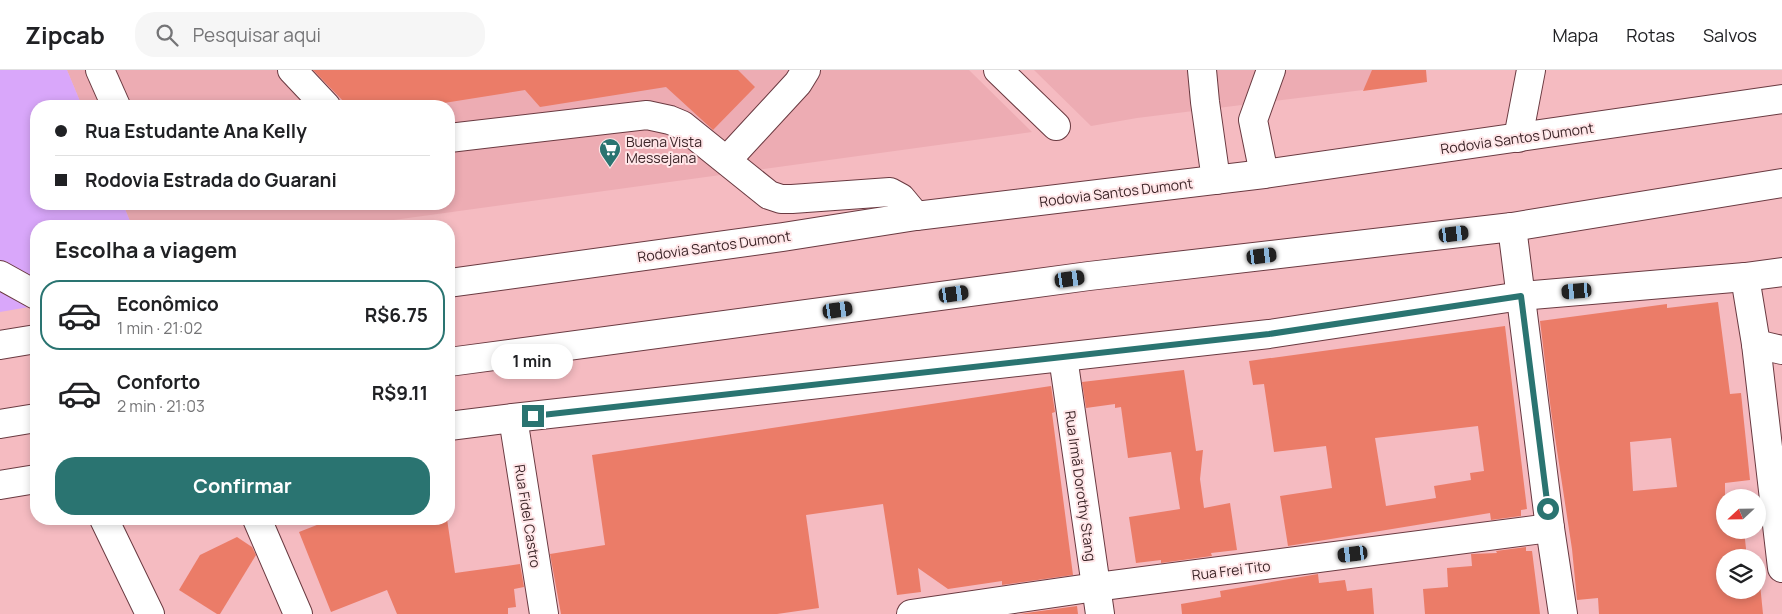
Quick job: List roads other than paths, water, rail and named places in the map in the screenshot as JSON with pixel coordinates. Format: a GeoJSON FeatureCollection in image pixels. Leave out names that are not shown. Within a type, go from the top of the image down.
{"type":"FeatureCollection","features":[{"type":"Feature","properties":{"kind":"main road"},"geometry":{"type":"LineString","coordinates":[[100,70],[113,100]]}},
{"type":"Feature","properties":{"kind":"main road"},"geometry":{"type":"LineString","coordinates":[[292,70],[320,100]]}},
{"type":"Feature","properties":{"kind":"main road"},"geometry":{"type":"LineString","coordinates":[[727,160],[798,83],[806,70]]}},
{"type":"Feature","properties":{"kind":"main road"},"geometry":{"type":"LineString","coordinates":[[998,70],[1056,126]]}},
{"type":"Feature","properties":{"kind":"main road"},"geometry":{"type":"LineString","coordinates":[[1202,70],[1216,180]]}},
{"type":"Feature","properties":{"kind":"main road"},"geometry":{"type":"LineString","coordinates":[[1264,174],[1253,120],[1271,70]]}},
{"type":"Feature","properties":{"kind":"main road"},"geometry":{"type":"LineString","coordinates":[[1518,138],[1531,70]]}},
{"type":"Feature","properties":{"kind":"main road","name":"Rodovia Santos Dumont"},"geometry":{"type":"LineString","coordinates":[[455,282],[783,237],[916,216],[1264,174],[1782,99]]}},
{"type":"Feature","properties":{"kind":"main road"},"geometry":{"type":"LineString","coordinates":[[455,137],[647,115],[670,120],[682,125],[769,195],[781,200],[890,192],[901,198],[916,216]]}},
{"type":"Feature","properties":{"kind":"main road"},"geometry":{"type":"LineString","coordinates":[[455,361],[1090,276],[1512,227],[1782,184]]}},
{"type":"Feature","properties":{"kind":"main road"},"geometry":{"type":"LineString","coordinates":[[1512,227],[1550,528],[1563,614]]}},
{"type":"Feature","properties":{"kind":"main road"},"geometry":{"type":"LineString","coordinates":[[455,425],[1269,334],[1521,296],[1782,272]]}},
{"type":"Feature","properties":{"kind":"main road"},"geometry":{"type":"LineString","coordinates":[[0,275],[30,292]]}},
{"type":"Feature","properties":{"kind":"main road"},"geometry":{"type":"LineString","coordinates":[[1744,277],[1769,347],[1782,568]]}},
{"type":"Feature","properties":{"kind":"main road"},"geometry":{"type":"LineString","coordinates":[[0,345],[30,340]]}},
{"type":"Feature","properties":{"kind":"main road","name":"Rua Irmã Dorothy Stang"},"geometry":{"type":"LineString","coordinates":[[1063,357],[1100,614]]}},
{"type":"Feature","properties":{"kind":"main road","name":"Rua Fidel Castro"},"geometry":{"type":"LineString","coordinates":[[513,418],[544,614]]}},
{"type":"Feature","properties":{"kind":"main road"},"geometry":{"type":"LineString","coordinates":[[0,424],[30,419]]}},
{"type":"Feature","properties":{"kind":"main road"},"geometry":{"type":"LineString","coordinates":[[0,485],[30,480]]}},
{"type":"Feature","properties":{"kind":"main road"},"geometry":{"type":"LineString","coordinates":[[107,525],[150,614]]}},
{"type":"Feature","properties":{"kind":"main road"},"geometry":{"type":"LineString","coordinates":[[260,525],[298,614]]}},
{"type":"Feature","properties":{"kind":"main road","name":"Rua Frei Tito"},"geometry":{"type":"LineString","coordinates":[[912,614],[1550,528]]}},
{"type":"Feature","properties":{"kind":"place","name":"Buena Vista Messejana"},"geometry":{"type":"Point","coordinates":[610,168]}}]}
